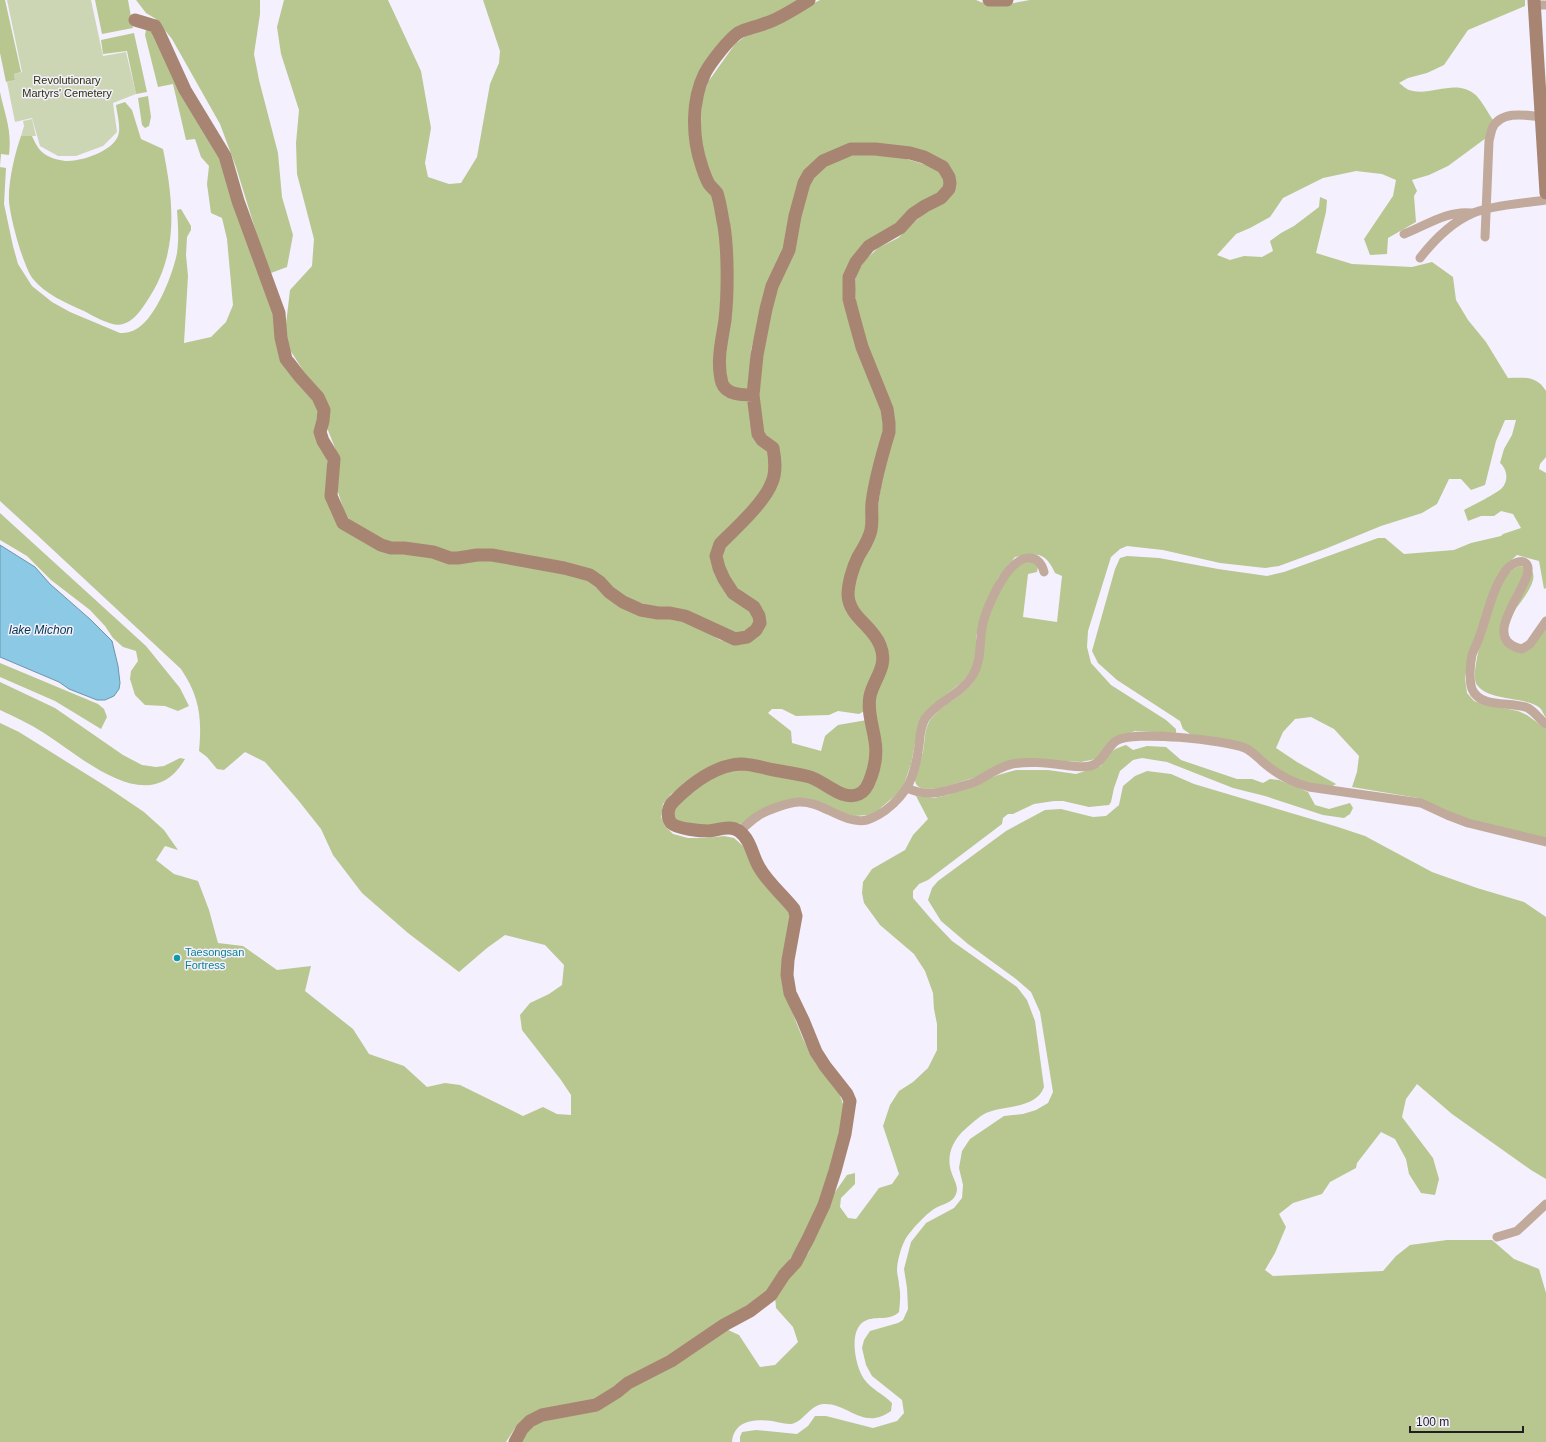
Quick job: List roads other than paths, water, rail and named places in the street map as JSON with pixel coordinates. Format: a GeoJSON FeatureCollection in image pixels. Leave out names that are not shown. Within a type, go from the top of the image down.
{"type":"FeatureCollection","features":[{"type":"Feature","properties":{"kind":"street"},"geometry":{"type":"LineString","coordinates":[[754,395],[737,394],[727,390],[722,384],[720,350],[725,318],[726,247],[724,226],[717,194],[708,182],[702,167],[697,146],[695,115],[697,96],[705,73],[714,59],[737,34],[748,28],[768,23],[809,0]]}},
{"type":"Feature","properties":{"kind":"street"},"geometry":{"type":"LineString","coordinates":[[989,0],[1007,0]]}},
{"type":"Feature","properties":{"kind":"street"},"geometry":{"type":"LineString","coordinates":[[1538,3],[1541,118],[1546,193]]}},
{"type":"Feature","properties":{"kind":"street"},"geometry":{"type":"LineString","coordinates":[[135,20],[155,26],[184,90],[224,156],[238,201],[279,313],[281,338],[286,359],[300,378],[318,397],[324,410],[320,432],[323,441],[334,459],[331,496],[343,523],[381,545],[391,548],[426,551],[450,558],[492,555],[564,568],[590,575],[623,602],[641,610],[685,616],[735,639],[747,637],[756,630],[760,623],[759,616],[754,607],[733,594],[719,568],[716,556],[720,544],[756,506],[770,487],[773,480],[773,448],[762,440],[758,434],[754,395],[757,354],[772,286],[789,250],[795,216],[804,182],[808,174],[823,161],[851,149],[875,149],[910,153],[931,160],[942,167],[949,177],[950,183],[946,194],[912,214],[900,228],[892,234],[869,246],[856,262],[849,277],[849,299],[862,347],[887,409],[889,423],[889,432],[874,488],[871,530],[855,564],[848,594],[853,611],[875,636],[880,644],[882,652],[882,665],[870,697],[871,722],[875,742],[876,758],[873,771],[864,791],[853,796],[845,795],[818,779],[810,777],[742,764],[728,766],[703,778],[680,795],[670,805],[668,816],[672,823],[680,827],[710,831],[720,828],[734,829],[740,832],[749,843],[759,867],[794,909],[796,916],[788,960],[787,975],[790,993],[816,1052],[847,1094],[850,1101],[845,1134],[824,1205],[796,1262],[771,1295],[750,1311],[724,1325],[671,1361],[628,1384],[596,1404],[542,1415],[530,1421],[522,1429],[515,1442]]}},
{"type":"Feature","properties":{"kind":"street"},"geometry":{"type":"LineString","coordinates":[[1485,237],[1492,128],[1497,122],[1511,116],[1524,115],[1541,118]]}},
{"type":"Feature","properties":{"kind":"street"},"geometry":{"type":"LineString","coordinates":[[1420,258],[1435,240],[1461,220],[1473,213],[1487,209],[1546,200]]}},
{"type":"Feature","properties":{"kind":"street"},"geometry":{"type":"LineString","coordinates":[[1404,234],[1445,216],[1465,212],[1473,213]]}},
{"type":"Feature","properties":{"kind":"street"},"geometry":{"type":"LineString","coordinates":[[740,832],[758,815],[797,802],[811,803],[856,820],[867,820],[883,812],[896,802],[907,788],[916,767],[920,731],[925,720],[933,710],[963,687],[973,675],[980,658],[982,626],[995,592],[1005,574],[1016,562],[1029,557],[1036,559],[1042,564],[1044,572]]}},
{"type":"Feature","properties":{"kind":"street"},"geometry":{"type":"LineString","coordinates":[[1536,577],[1536,572],[1531,565],[1523,561],[1513,564],[1504,571],[1472,655],[1471,677],[1472,688],[1477,696],[1484,700],[1527,708],[1540,716],[1546,724]]}},
{"type":"Feature","properties":{"kind":"street"},"geometry":{"type":"LineString","coordinates":[[1525,601],[1516,612],[1507,633],[1508,641],[1512,645],[1522,649],[1530,644],[1546,621]]}},
{"type":"Feature","properties":{"kind":"street"},"geometry":{"type":"LineString","coordinates":[[907,788],[917,792],[943,792],[975,782],[995,770],[1011,764],[1031,761],[1081,767],[1091,766],[1098,762],[1116,741],[1128,738],[1164,737],[1197,739],[1246,748],[1277,774],[1298,784],[1309,787],[1421,803],[1446,815],[1468,823],[1546,842]]}},
{"type":"Feature","properties":{"kind":"street"},"geometry":{"type":"LineString","coordinates":[[1497,1237],[1517,1230],[1529,1221],[1546,1204]]}},
{"type":"Feature","properties":{"kind":"water","name":"lake Michon"},"geometry":{"type":"Polygon","coordinates":[[[0,545],[35,567],[50,584],[91,620],[112,641],[118,666],[120,683],[119,689],[114,696],[105,700],[97,700],[69,689],[59,682],[0,657],[0,545]]]}},
{"type":"Feature","properties":{"kind":"place","name":"Taesongsan Fortress"},"geometry":{"type":"Point","coordinates":[177,958]}},
{"type":"Feature","properties":{"kind":"park label","name":"Revolutionary Martyrs' Cemetery"},"geometry":{"type":"Point","coordinates":[67,86]}}]}
